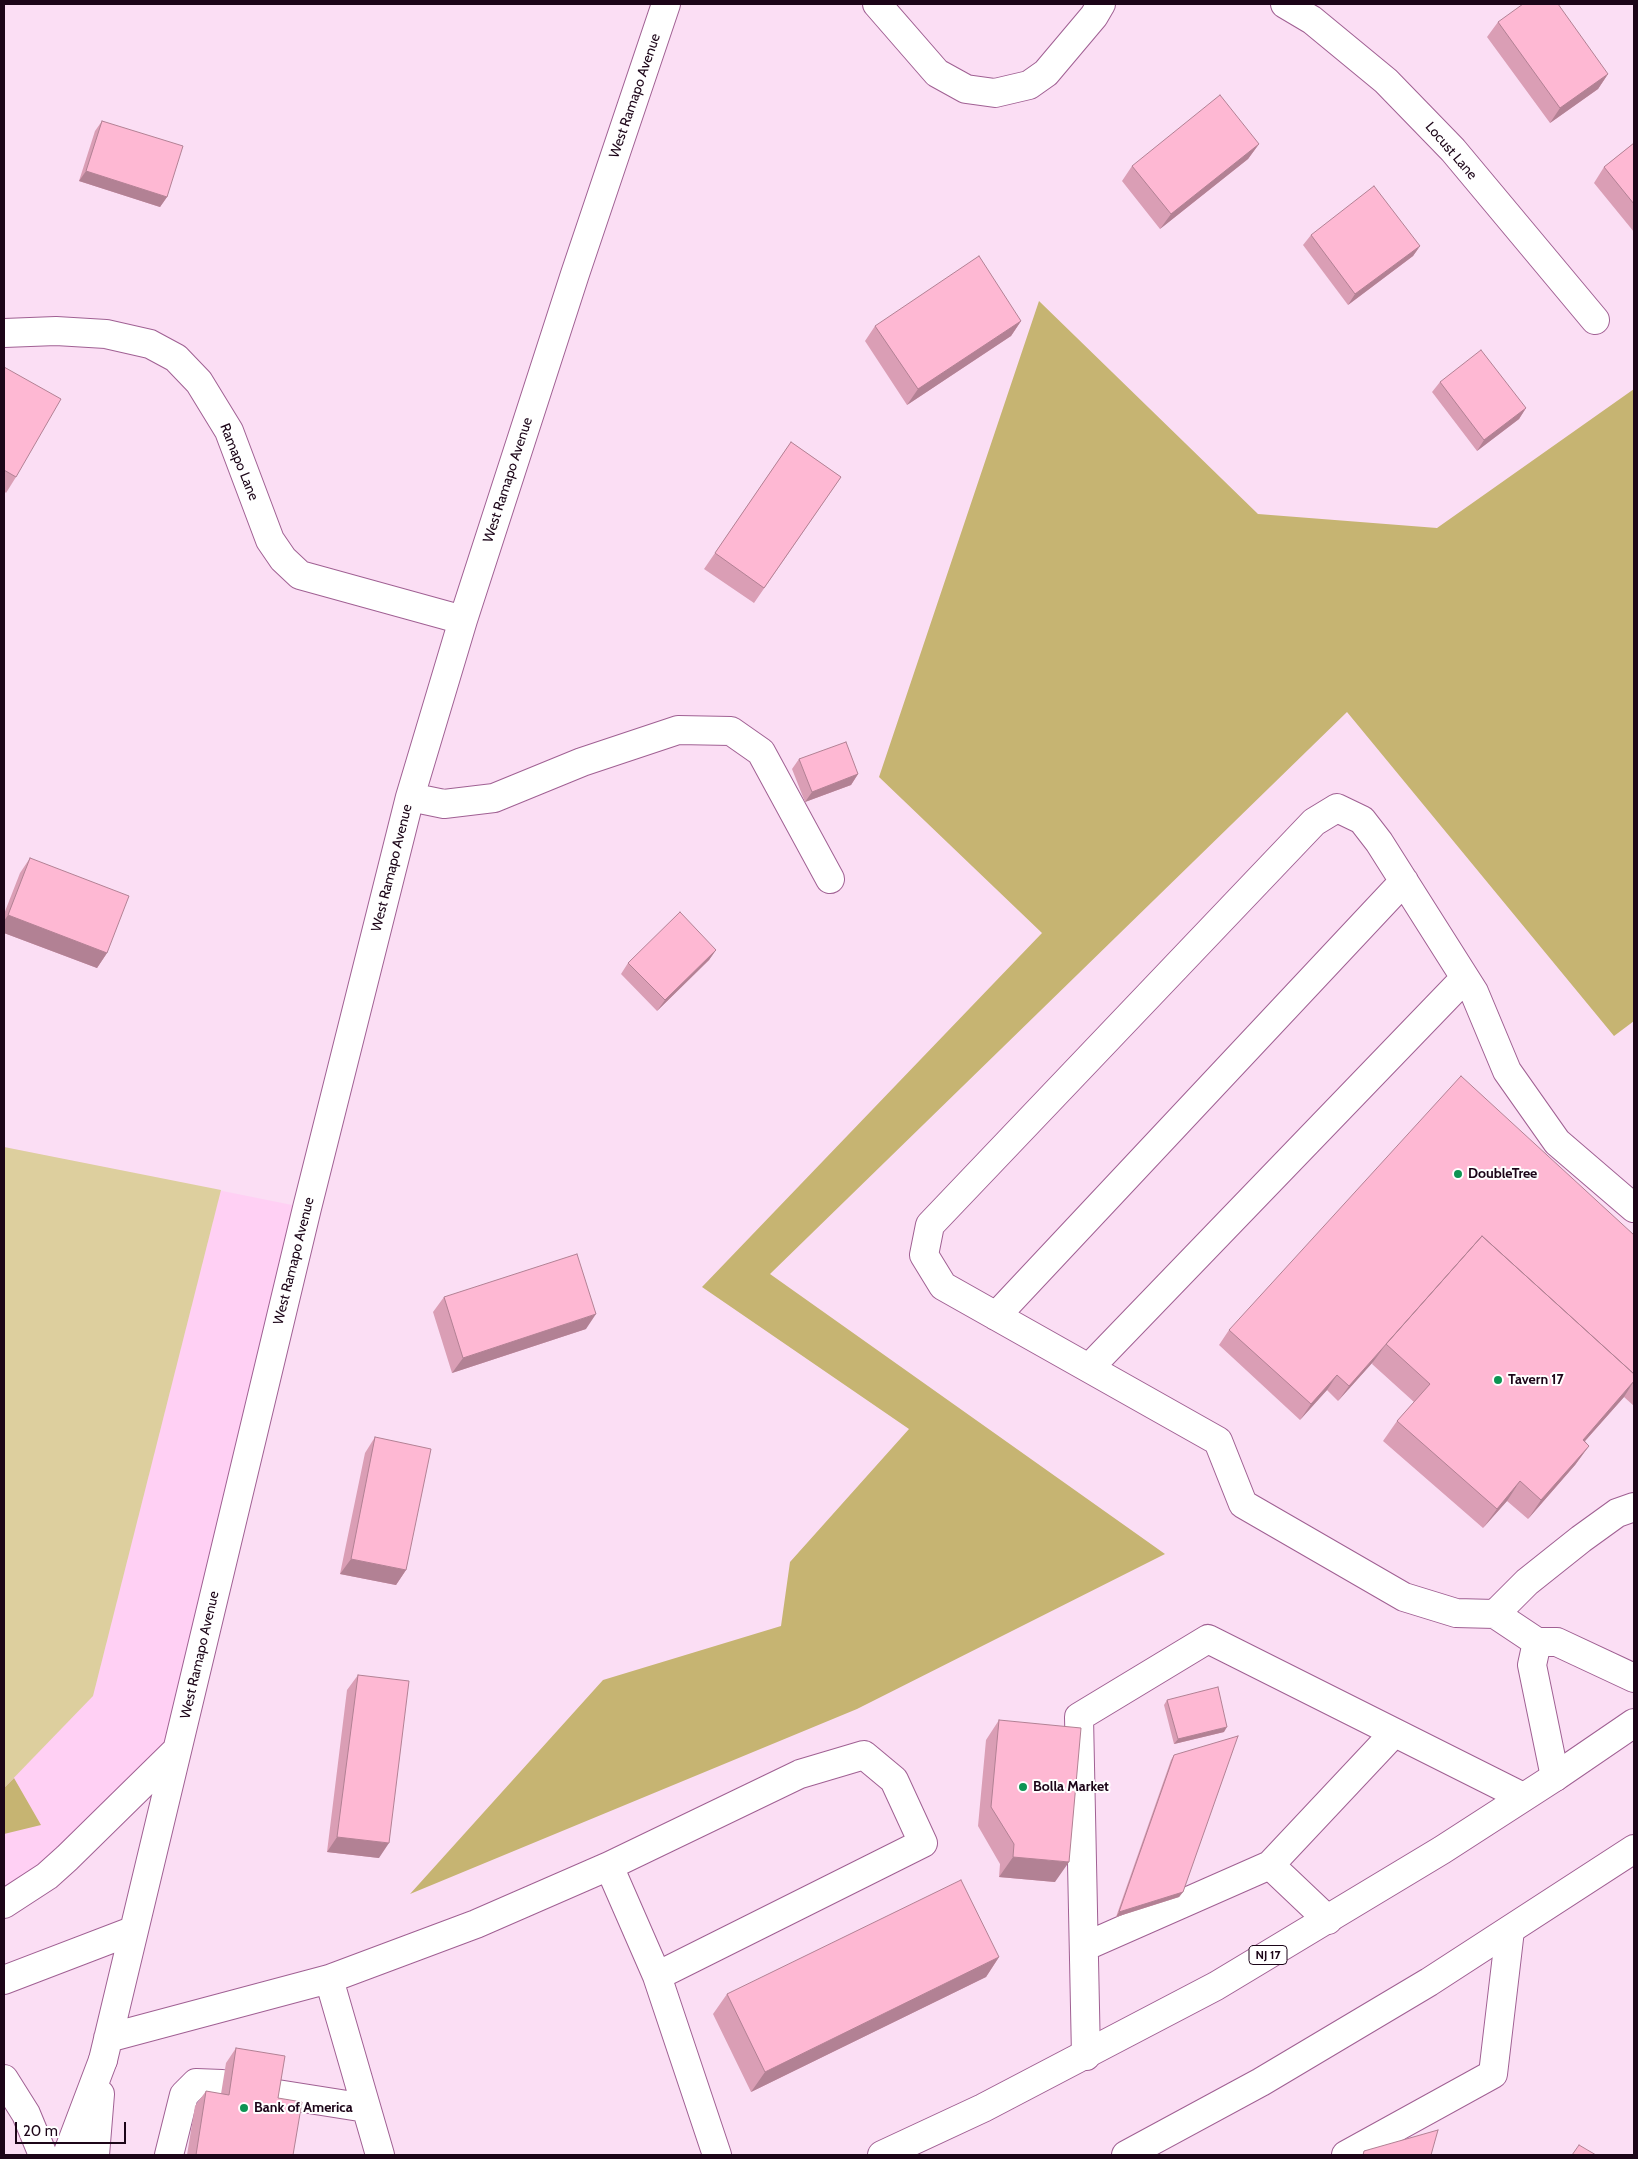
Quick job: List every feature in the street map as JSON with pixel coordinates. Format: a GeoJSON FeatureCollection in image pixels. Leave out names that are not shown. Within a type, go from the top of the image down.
{"type":"FeatureCollection","features":[{"type":"Feature","properties":{"kind":"main road","name":"West Ramapo Avenue"},"geometry":{"type":"LineString","coordinates":[[106,2049],[132,1931],[307,1208],[410,797],[463,620],[575,274],[666,4]]}},
{"type":"Feature","properties":{"kind":"main road"},"geometry":{"type":"LineString","coordinates":[[877,4],[937,74],[966,89],[994,93],[1029,85],[1046,73],[1094,16],[1101,4]]}},
{"type":"Feature","properties":{"kind":"main road","name":"Locust Lane"},"geometry":{"type":"LineString","coordinates":[[1285,4],[1312,20],[1386,81],[1453,150],[1595,320]]}},
{"type":"Feature","properties":{"kind":"main road","name":"Ramapo Lane"},"geometry":{"type":"LineString","coordinates":[[4,333],[56,331],[106,334],[150,344],[176,358],[199,382],[229,431],[270,540],[283,560],[300,575],[463,620]]}},
{"type":"Feature","properties":{"kind":"main road"},"geometry":{"type":"LineString","coordinates":[[410,797],[444,804],[494,798],[582,762],[678,730],[731,731],[761,752],[830,879]]}},
{"type":"Feature","properties":{"kind":"main road"},"geometry":{"type":"LineString","coordinates":[[1634,1208],[1557,1142],[1507,1070],[1474,992],[1404,881],[1362,820],[1338,808],[1314,822],[930,1225],[924,1254],[943,1286],[1218,1441],[1243,1504],[1404,1597],[1456,1613],[1495,1614],[1537,1642],[1558,1642],[1634,1678]]}},
{"type":"Feature","properties":{"kind":"main road"},"geometry":{"type":"LineString","coordinates":[[996,1316],[1404,881]]}},
{"type":"Feature","properties":{"kind":"main road"},"geometry":{"type":"LineString","coordinates":[[1089,1368],[1465,978]]}},
{"type":"Feature","properties":{"kind":"main road"},"geometry":{"type":"LineString","coordinates":[[1495,1614],[1527,1582],[1581,1539],[1618,1513],[1634,1507]]}},
{"type":"Feature","properties":{"kind":"main road"},"geometry":{"type":"LineString","coordinates":[[1086,2056],[1079,1717],[1208,1639],[1523,1797]]}},
{"type":"Feature","properties":{"kind":"main road"},"geometry":{"type":"LineString","coordinates":[[1537,1642],[1532,1665],[1555,1777]]}},
{"type":"Feature","properties":{"kind":"main road","name":"NJ 17"},"geometry":{"type":"LineString","coordinates":[[882,2155],[983,2108],[1086,2056],[1216,1986],[1328,1920],[1555,1777],[1634,1722]]}},
{"type":"Feature","properties":{"kind":"main road"},"geometry":{"type":"LineString","coordinates":[[1084,1946],[1270,1865],[1394,1733]]}},
{"type":"Feature","properties":{"kind":"main road"},"geometry":{"type":"LineString","coordinates":[[4,1904],[47,1876],[68,1858],[177,1750]]}},
{"type":"Feature","properties":{"kind":"main road"},"geometry":{"type":"LineString","coordinates":[[106,2049],[329,1979],[476,1924],[609,1866],[800,1774],[864,1755],[894,1780],[923,1844],[657,1976]]}},
{"type":"Feature","properties":{"kind":"main road"},"geometry":{"type":"LineString","coordinates":[[1142,2153],[1429,1982],[1634,1848]]}},
{"type":"Feature","properties":{"kind":"main road"},"geometry":{"type":"LineString","coordinates":[[1270,1865],[1328,1920]]}},
{"type":"Feature","properties":{"kind":"main road"},"geometry":{"type":"LineString","coordinates":[[609,1866],[657,1976],[717,2155]]}},
{"type":"Feature","properties":{"kind":"main road"},"geometry":{"type":"LineString","coordinates":[[1346,2155],[1493,2074],[1510,1930]]}},
{"type":"Feature","properties":{"kind":"main road"},"geometry":{"type":"LineString","coordinates":[[4,1980],[132,1931]]}},
{"type":"Feature","properties":{"kind":"main road"},"geometry":{"type":"LineString","coordinates":[[329,1979],[380,2155]]}},
{"type":"Feature","properties":{"kind":"main road"},"geometry":{"type":"LineString","coordinates":[[68,2155],[106,2049]]}},
{"type":"Feature","properties":{"kind":"main road"},"geometry":{"type":"LineString","coordinates":[[95,2155],[106,2049]]}},
{"type":"Feature","properties":{"kind":"main road"},"geometry":{"type":"LineString","coordinates":[[4,2079],[26,2114],[43,2155]]}},
{"type":"Feature","properties":{"kind":"main road"},"geometry":{"type":"LineString","coordinates":[[169,2155],[184,2095],[196,2084],[222,2084]]}},
{"type":"Feature","properties":{"kind":"main road"},"geometry":{"type":"LineString","coordinates":[[271,2093],[366,2108]]}},
{"type":"Feature","properties":{"kind":"shaded area"},"geometry":{"type":"Polygon","coordinates":[[[1039,301],[1258,514],[1437,528],[1634,389],[1634,1021],[1614,1036],[1347,712],[770,1274],[1165,1554],[857,1709],[410,1894],[603,1680],[781,1626],[790,1562],[909,1429],[702,1287],[1042,933],[879,777],[1039,301]]]}},
{"type":"Feature","properties":{"kind":"shaded area"},"geometry":{"type":"Polygon","coordinates":[[[4,1147],[307,1208],[177,1750],[4,1904],[4,1147]]]}},
{"type":"Feature","properties":{"kind":"shaded area"},"geometry":{"type":"Polygon","coordinates":[[[4,1147],[221,1190],[93,1696],[4,1788],[4,1147]]]}},
{"type":"Feature","properties":{"kind":"shaded area"},"geometry":{"type":"Polygon","coordinates":[[[14,1778],[41,1825],[4,1834],[4,1788],[14,1778]]]}},
{"type":"Feature","properties":{"kind":"building"},"geometry":{"type":"Polygon","coordinates":[[[1523,4],[1558,4],[1608,74],[1560,108],[1498,22],[1523,4]]]}},
{"type":"Feature","properties":{"kind":"building"},"geometry":{"type":"Polygon","coordinates":[[[1220,95],[1259,144],[1171,214],[1132,166],[1220,95]]]}},
{"type":"Feature","properties":{"kind":"building"},"geometry":{"type":"Polygon","coordinates":[[[102,121],[183,146],[167,197],[86,171],[102,121]]]}},
{"type":"Feature","properties":{"kind":"building"},"geometry":{"type":"Polygon","coordinates":[[[1634,143],[1634,204],[1604,167],[1634,143]]]}},
{"type":"Feature","properties":{"kind":"building"},"geometry":{"type":"Polygon","coordinates":[[[1374,186],[1420,246],[1355,294],[1311,235],[1374,186]]]}},
{"type":"Feature","properties":{"kind":"building"},"geometry":{"type":"Polygon","coordinates":[[[979,256],[1021,321],[918,389],[875,326],[979,256]]]}},
{"type":"Feature","properties":{"kind":"building"},"geometry":{"type":"Polygon","coordinates":[[[1481,350],[1526,408],[1484,440],[1440,382],[1481,350]]]}},
{"type":"Feature","properties":{"kind":"building"},"geometry":{"type":"Polygon","coordinates":[[[4,367],[61,399],[16,477],[4,470],[4,367]]]}},
{"type":"Feature","properties":{"kind":"building"},"geometry":{"type":"Polygon","coordinates":[[[791,442],[841,477],[764,588],[715,553],[791,442]]]}},
{"type":"Feature","properties":{"kind":"building"},"geometry":{"type":"Polygon","coordinates":[[[846,742],[858,774],[812,792],[799,759],[846,742]]]}},
{"type":"Feature","properties":{"kind":"building"},"geometry":{"type":"Polygon","coordinates":[[[30,858],[129,896],[107,953],[8,915],[30,858]]]}},
{"type":"Feature","properties":{"kind":"building"},"geometry":{"type":"Polygon","coordinates":[[[680,912],[716,950],[665,1000],[628,963],[680,912]]]}},
{"type":"Feature","properties":{"kind":"building","name":"DoubleTree"},"geometry":{"type":"Polygon","coordinates":[[[1461,1076],[1634,1235],[1634,1374],[1482,1236],[1349,1386],[1337,1375],[1311,1404],[1229,1330],[1461,1076]]]}},
{"type":"Feature","properties":{"kind":"building","name":"Tavern 17"},"geometry":{"type":"Polygon","coordinates":[[[1482,1236],[1634,1374],[1634,1381],[1583,1440],[1589,1446],[1541,1500],[1520,1481],[1497,1509],[1397,1421],[1430,1384],[1386,1344],[1482,1236]]]}},
{"type":"Feature","properties":{"kind":"building"},"geometry":{"type":"Polygon","coordinates":[[[577,1254],[596,1314],[463,1358],[444,1297],[577,1254]]]}},
{"type":"Feature","properties":{"kind":"building"},"geometry":{"type":"Polygon","coordinates":[[[375,1437],[431,1449],[406,1570],[351,1559],[375,1437]]]}},
{"type":"Feature","properties":{"kind":"building"},"geometry":{"type":"Polygon","coordinates":[[[358,1675],[409,1681],[389,1843],[337,1837],[358,1675]]]}},
{"type":"Feature","properties":{"kind":"building"},"geometry":{"type":"Polygon","coordinates":[[[1218,1687],[1227,1727],[1178,1739],[1167,1700],[1218,1687]]]}},
{"type":"Feature","properties":{"kind":"building","name":"Bolla Market"},"geometry":{"type":"Polygon","coordinates":[[[999,1720],[1081,1728],[1069,1862],[1013,1857],[1014,1844],[991,1807],[999,1720]]]}},
{"type":"Feature","properties":{"kind":"building"},"geometry":{"type":"Polygon","coordinates":[[[1238,1736],[1183,1892],[1119,1912],[1174,1755],[1238,1736]]]}},
{"type":"Feature","properties":{"kind":"building"},"geometry":{"type":"Polygon","coordinates":[[[961,1880],[999,1957],[765,2072],[727,1994],[961,1880]]]}},
{"type":"Feature","properties":{"kind":"building","name":"Bank of America"},"geometry":{"type":"Polygon","coordinates":[[[236,2048],[285,2056],[278,2098],[302,2102],[293,2155],[196,2155],[206,2091],[229,2095],[236,2048]]]}},
{"type":"Feature","properties":{"kind":"building"},"geometry":{"type":"Polygon","coordinates":[[[1438,2130],[1431,2155],[1363,2155],[1364,2151],[1438,2130]]]}},
{"type":"Feature","properties":{"kind":"building"},"geometry":{"type":"Polygon","coordinates":[[[1579,2145],[1596,2155],[1572,2155],[1579,2145]]]}},
{"type":"Feature","properties":{"kind":"place","name":"DoubleTree"},"geometry":{"type":"Point","coordinates":[1458,1174]}},
{"type":"Feature","properties":{"kind":"place","name":"Tavern 17"},"geometry":{"type":"Point","coordinates":[1498,1380]}},
{"type":"Feature","properties":{"kind":"place","name":"Bolla Market"},"geometry":{"type":"Point","coordinates":[1023,1787]}},
{"type":"Feature","properties":{"kind":"place","name":"Bank of America"},"geometry":{"type":"Point","coordinates":[244,2108]}}]}
